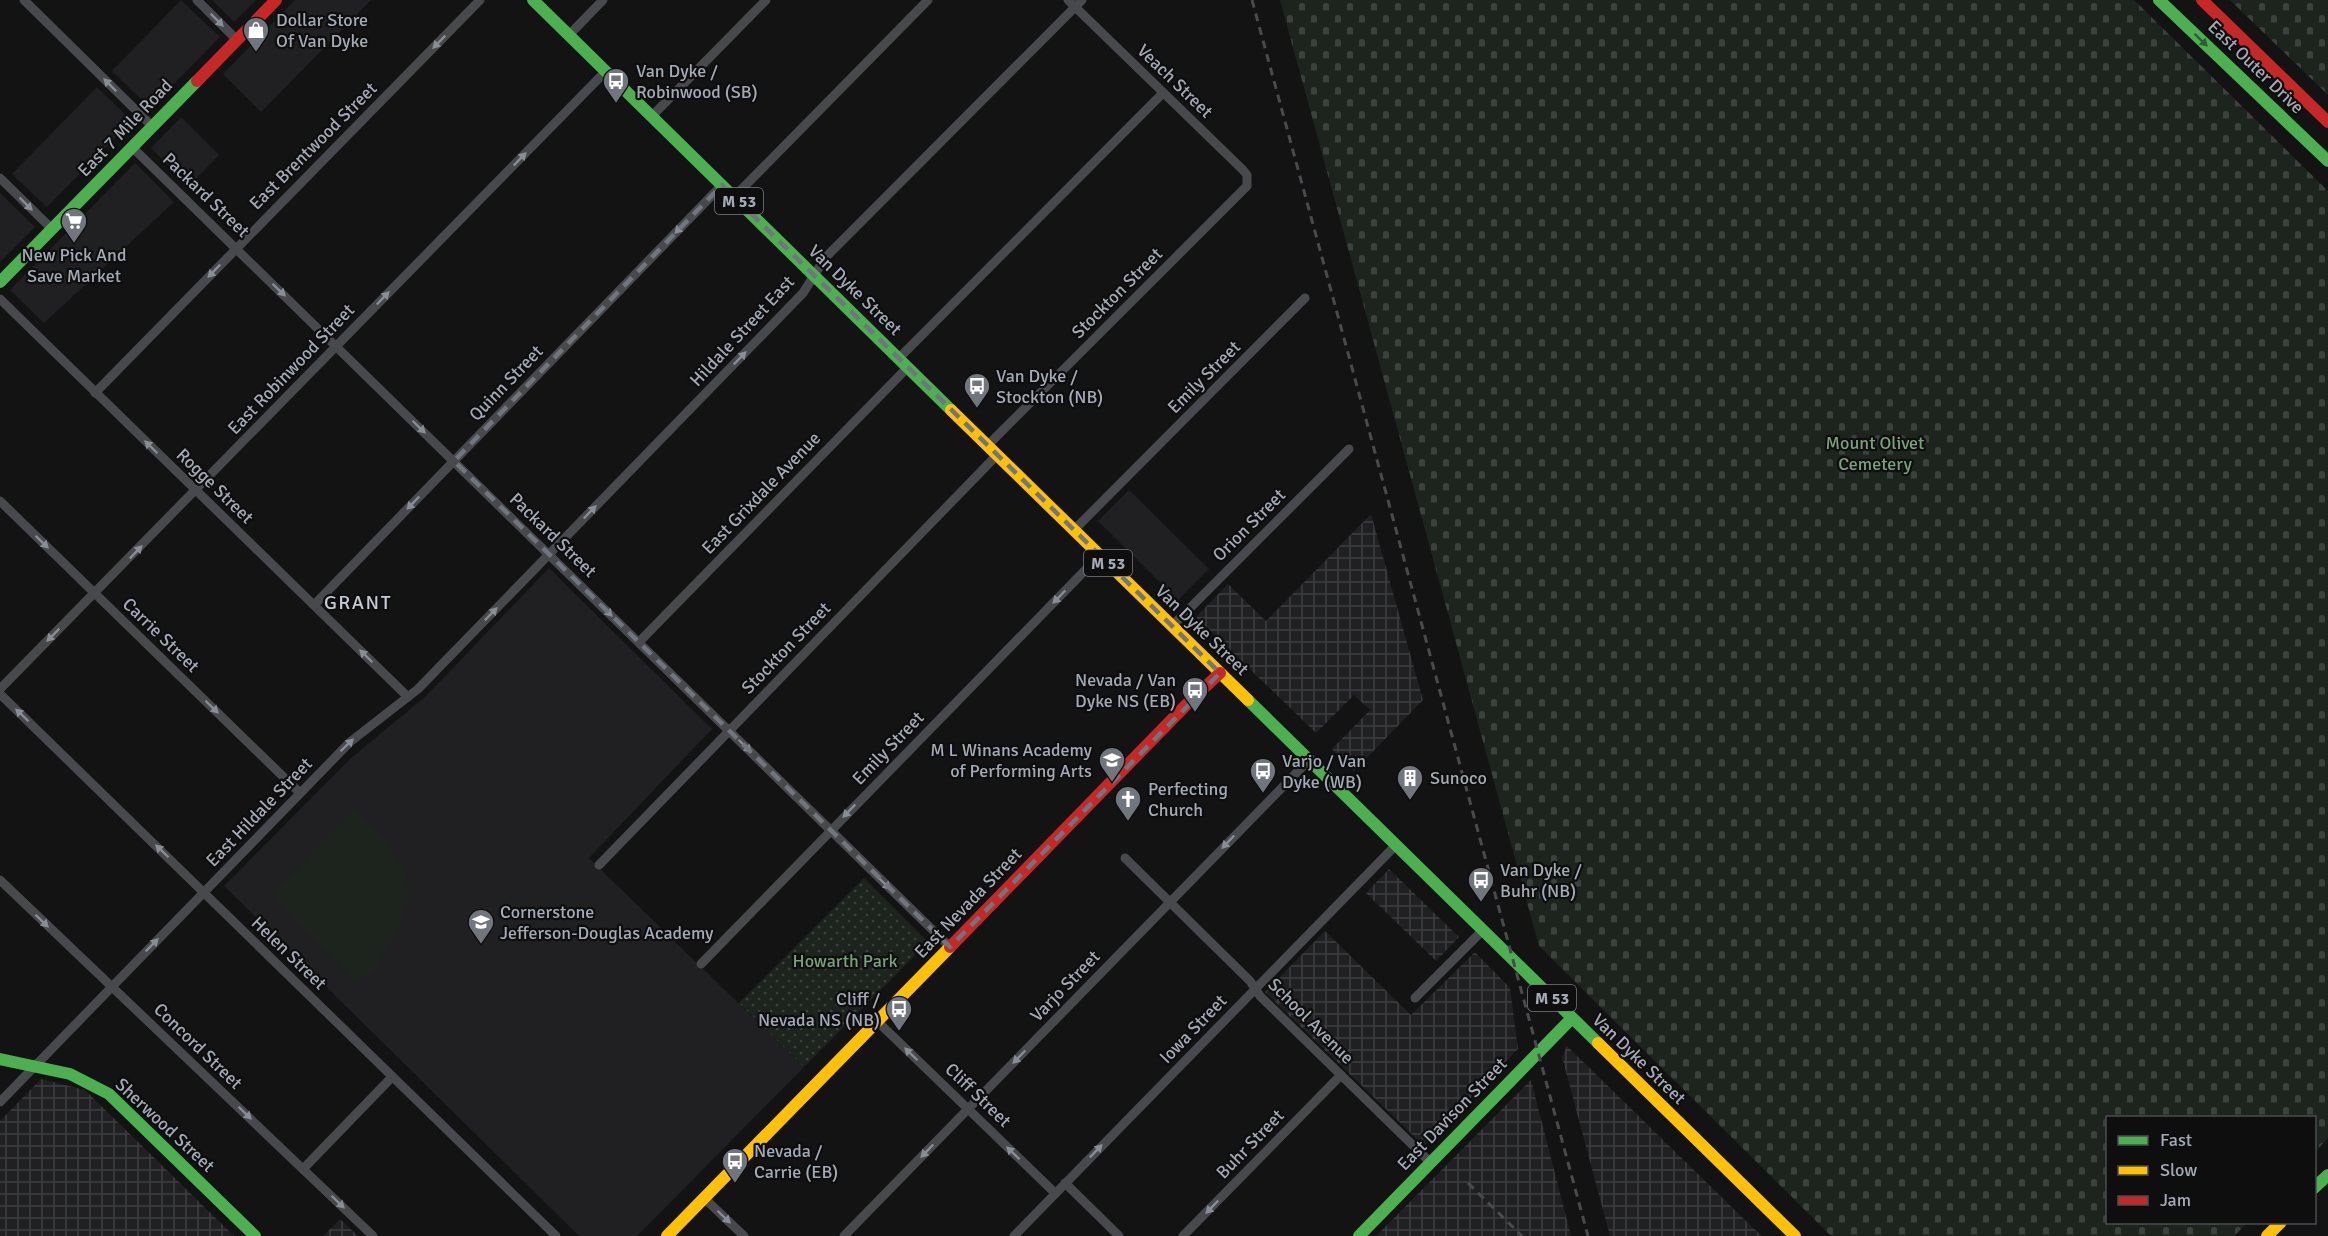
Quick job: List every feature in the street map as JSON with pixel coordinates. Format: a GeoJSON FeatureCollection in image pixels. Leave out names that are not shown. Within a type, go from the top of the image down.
{"type":"FeatureCollection","features":[{"type":"Feature","properties":{"kind":"main road","name":"East 7 Mile Road"},"geometry":{"type":"LineString","coordinates":[[0,282],[276,0]]}},
{"type":"Feature","properties":{"kind":"main road","name":"Van Dyke Street"},"geometry":{"type":"LineString","coordinates":[[533,0],[1795,1236]]}},
{"type":"Feature","properties":{"kind":"main road","name":"East Outer Drive"},"geometry":{"type":"LineString","coordinates":[[2159,0],[2328,161]]}},
{"type":"Feature","properties":{"kind":"main road","name":"East Outer Drive"},"geometry":{"type":"LineString","coordinates":[[2202,0],[2328,122]]}},
{"type":"Feature","properties":{"kind":"main road","name":"East Nevada Street"},"geometry":{"type":"LineString","coordinates":[[667,1236],[1220,673]]}},
{"type":"Feature","properties":{"kind":"main road","name":"East Davison Street"},"geometry":{"type":"LineString","coordinates":[[1359,1236],[1572,1018]]}},
{"type":"Feature","properties":{"kind":"main road","name":"Sherwood Street"},"geometry":{"type":"LineString","coordinates":[[0,1059],[78,1076],[109,1095],[255,1236]]}},
{"type":"Feature","properties":{"kind":"main road"},"geometry":{"type":"LineString","coordinates":[[2316,1186],[2328,1174]]}},
{"type":"Feature","properties":{"kind":"main road"},"geometry":{"type":"LineString","coordinates":[[2267,1236],[2279,1224]]}},
{"type":"Feature","properties":{"kind":"street"},"geometry":{"type":"LineString","coordinates":[[24,0],[152,126]]}},
{"type":"Feature","properties":{"kind":"street"},"geometry":{"type":"LineString","coordinates":[[197,0],[237,40]]}},
{"type":"Feature","properties":{"kind":"street","name":"East Brentwood Street"},"geometry":{"type":"LineString","coordinates":[[95,393],[480,0]]}},
{"type":"Feature","properties":{"kind":"street"},"geometry":{"type":"LineString","coordinates":[[569,35],[603,0]]}},
{"type":"Feature","properties":{"kind":"street"},"geometry":{"type":"LineString","coordinates":[[652,116],[766,0]]}},
{"type":"Feature","properties":{"kind":"street"},"geometry":{"type":"LineString","coordinates":[[734,197],[928,0]]}},
{"type":"Feature","properties":{"kind":"street","name":"Veach Street"},"geometry":{"type":"LineString","coordinates":[[1075,2],[1163,93],[1243,170],[1248,179],[1244,190]]}},
{"type":"Feature","properties":{"kind":"street","name":"Hildale Street East"},"geometry":{"type":"LineString","coordinates":[[549,554],[803,293],[825,258],[1075,2]]}},
{"type":"Feature","properties":{"kind":"street","name":"East Robinwood Street"},"geometry":{"type":"LineString","coordinates":[[0,689],[606,71]]}},
{"type":"Feature","properties":{"kind":"street","name":"East Grixdale Avenue"},"geometry":{"type":"LineString","coordinates":[[639,642],[1163,93]]}},
{"type":"Feature","properties":{"kind":"street","name":"Packard Street"},"geometry":{"type":"LineString","coordinates":[[132,147],[950,947]]}},
{"type":"Feature","properties":{"kind":"street"},"geometry":{"type":"LineString","coordinates":[[0,178],[52,229]]}},
{"type":"Feature","properties":{"kind":"street","name":"Quinn Street"},"geometry":{"type":"LineString","coordinates":[[314,605],[722,184]]}},
{"type":"Feature","properties":{"kind":"street","name":"Stockton Street"},"geometry":{"type":"LineString","coordinates":[[988,445],[1244,190]]}},
{"type":"Feature","properties":{"kind":"street","name":"Emily Street"},"geometry":{"type":"LineString","coordinates":[[1074,530],[1305,298]]}},
{"type":"Feature","properties":{"kind":"street","name":"Rogge Street"},"geometry":{"type":"LineString","coordinates":[[0,299],[408,697]]}},
{"type":"Feature","properties":{"kind":"street","name":"Orion Street"},"geometry":{"type":"LineString","coordinates":[[1172,626],[1349,448]]}},
{"type":"Feature","properties":{"kind":"street","name":"Stockton Street"},"geometry":{"type":"LineString","coordinates":[[599,865],[997,455]]}},
{"type":"Feature","properties":{"kind":"street","name":"Carrie Street"},"geometry":{"type":"LineString","coordinates":[[0,501],[300,793]]}},
{"type":"Feature","properties":{"kind":"street","name":"East Hildale Street"},"geometry":{"type":"LineString","coordinates":[[0,1102],[350,742],[418,689],[549,554]]}},
{"type":"Feature","properties":{"kind":"street","name":"Emily Street"},"geometry":{"type":"LineString","coordinates":[[700,964],[1100,555]]}},
{"type":"Feature","properties":{"kind":"street","name":"Helen Street"},"geometry":{"type":"LineString","coordinates":[[0,694],[555,1236]]}},
{"type":"Feature","properties":{"kind":"street","name":"Varjo Street"},"geometry":{"type":"LineString","coordinates":[[844,1236],[1309,760]]}},
{"type":"Feature","properties":{"kind":"street","name":"Iowa Street"},"geometry":{"type":"LineString","coordinates":[[1014,1236],[1396,845]]}},
{"type":"Feature","properties":{"kind":"street","name":"School Avenue"},"geometry":{"type":"LineString","coordinates":[[1125,858],[1431,1163]]}},
{"type":"Feature","properties":{"kind":"street","name":"Concord Street"},"geometry":{"type":"LineString","coordinates":[[0,880],[373,1236]]}},
{"type":"Feature","properties":{"kind":"street"},"geometry":{"type":"LineString","coordinates":[[1415,998],[1483,930]]}},
{"type":"Feature","properties":{"kind":"street","name":"Cliff Street"},"geometry":{"type":"LineString","coordinates":[[877,1021],[1055,1193]]}},
{"type":"Feature","properties":{"kind":"street","name":"Buhr Street"},"geometry":{"type":"LineString","coordinates":[[1183,1236],[1341,1075]]}},
{"type":"Feature","properties":{"kind":"street"},"geometry":{"type":"LineString","coordinates":[[303,1169],[392,1077]]}},
{"type":"Feature","properties":{"kind":"street"},"geometry":{"type":"LineString","coordinates":[[1065,1183],[1119,1236]]}},
{"type":"Feature","properties":{"kind":"street"},"geometry":{"type":"LineString","coordinates":[[704,1198],[744,1236]]}},
{"type":"Feature","properties":{"kind":"highlighted area"},"geometry":{"type":"Polygon","coordinates":[[[722,185],[1220,673],[950,947],[454,461],[722,185]]]}},
{"type":"Feature","properties":{"kind":"shaded area"},"geometry":{"type":"Polygon","coordinates":[[[181,0],[220,37],[150,108],[112,71],[181,0]]]}},
{"type":"Feature","properties":{"kind":"shaded area"},"geometry":{"type":"Polygon","coordinates":[[[212,0],[256,0],[234,22],[212,0]]]}},
{"type":"Feature","properties":{"kind":"shaded area"},"geometry":{"type":"Polygon","coordinates":[[[295,0],[371,0],[261,112],[223,74],[295,0]]]}},
{"type":"Feature","properties":{"kind":"shaded area"},"geometry":{"type":"Polygon","coordinates":[[[97,87],[132,121],[47,207],[12,174],[97,87]]]}},
{"type":"Feature","properties":{"kind":"shaded area"},"geometry":{"type":"Polygon","coordinates":[[[181,117],[219,155],[189,186],[151,148],[181,117]]]}},
{"type":"Feature","properties":{"kind":"shaded area"},"geometry":{"type":"Polygon","coordinates":[[[135,163],[174,202],[44,323],[10,290],[135,163]]]}},
{"type":"Feature","properties":{"kind":"shaded area"},"geometry":{"type":"Polygon","coordinates":[[[0,193],[35,227],[0,262],[0,193]]]}},
{"type":"Feature","properties":{"kind":"shaded area"},"geometry":{"type":"Polygon","coordinates":[[[1129,490],[1209,569],[1178,600],[1098,521],[1129,490]]]}},
{"type":"Feature","properties":{"kind":"shaded area"},"geometry":{"type":"Polygon","coordinates":[[[1371,514],[1423,700],[1354,771],[1332,749],[1370,710],[1354,695],[1316,733],[1196,617],[1228,584],[1266,621],[1371,514]]]}},
{"type":"Feature","properties":{"kind":"shaded area","name":"Cornerstone Jefferson-Douglas Academy"},"geometry":{"type":"Polygon","coordinates":[[[549,568],[712,729],[589,858],[804,1067],[637,1236],[579,1236],[224,886],[350,759],[426,696],[549,568]]]}},
{"type":"Feature","properties":{"kind":"shaded area"},"geometry":{"type":"Polygon","coordinates":[[[1389,869],[1459,937],[1436,961],[1366,893],[1389,869]]]}},
{"type":"Feature","properties":{"kind":"shaded area"},"geometry":{"type":"Polygon","coordinates":[[[1325,931],[1411,1015],[1475,952],[1510,988],[1518,1049],[1424,1146],[1265,992],[1325,931]]]}},
{"type":"Feature","properties":{"kind":"shaded area"},"geometry":{"type":"Polygon","coordinates":[[[1567,1046],[1762,1236],[1610,1236],[1562,1057],[1567,1046]]]}},
{"type":"Feature","properties":{"kind":"shaded area"},"geometry":{"type":"Polygon","coordinates":[[[41,1079],[85,1090],[234,1236],[0,1236],[0,1121],[41,1079]]]}},
{"type":"Feature","properties":{"kind":"shaded area"},"geometry":{"type":"Polygon","coordinates":[[[1531,1080],[1571,1236],[1376,1236],[1531,1080]]]}},
{"type":"Feature","properties":{"kind":"shaded area"},"geometry":{"type":"Polygon","coordinates":[[[340,1219],[358,1236],[323,1236],[340,1219]]]}},
{"type":"Feature","properties":{"kind":"green space","name":"Mount Olivet Cemetery"},"geometry":{"type":"Polygon","coordinates":[[[1280,0],[2134,0],[2328,191],[2328,1138],[2316,1151],[2316,1116],[2106,1116],[2106,1224],[2246,1224],[2234,1236],[1831,1236],[1539,946],[1280,0]]]}},
{"type":"Feature","properties":{"kind":"green space"},"geometry":{"type":"Polygon","coordinates":[[[2230,0],[2328,0],[2328,95],[2230,0]]]}},
{"type":"Feature","properties":{"kind":"green space"},"geometry":{"type":"Polygon","coordinates":[[[354,809],[388,845],[405,871],[409,898],[396,932],[375,968],[356,983],[273,894],[354,809]]]}},
{"type":"Feature","properties":{"kind":"green space","name":"Howarth Park"},"geometry":{"type":"Polygon","coordinates":[[[864,878],[928,942],[804,1067],[739,1003],[864,878]]]}},
{"type":"Feature","properties":{"kind":"railway"},"geometry":{"type":"LineString","coordinates":[[1252,0],[1588,1236]]}},
{"type":"Feature","properties":{"kind":"railway"},"geometry":{"type":"LineString","coordinates":[[1468,1183],[1522,1236]]}},
{"type":"Feature","properties":{"kind":"traffic: fast"},"geometry":{"type":"LineString","coordinates":[[533,0],[951,410]]}},
{"type":"Feature","properties":{"kind":"traffic: fast"},"geometry":{"type":"LineString","coordinates":[[2159,0],[2328,161]]}},
{"type":"Feature","properties":{"kind":"traffic: fast"},"geometry":{"type":"LineString","coordinates":[[0,282],[197,81]]}},
{"type":"Feature","properties":{"kind":"traffic: fast"},"geometry":{"type":"LineString","coordinates":[[1248,700],[1598,1043]]}},
{"type":"Feature","properties":{"kind":"traffic: fast"},"geometry":{"type":"LineString","coordinates":[[1359,1236],[1572,1018]]}},
{"type":"Feature","properties":{"kind":"traffic: fast"},"geometry":{"type":"LineString","coordinates":[[0,1059],[70,1074],[109,1094],[255,1236]]}},
{"type":"Feature","properties":{"kind":"traffic: fast"},"geometry":{"type":"LineString","coordinates":[[2316,1186],[2328,1175]]}},
{"type":"Feature","properties":{"kind":"traffic: slow"},"geometry":{"type":"LineString","coordinates":[[951,410],[1248,700]]}},
{"type":"Feature","properties":{"kind":"traffic: slow"},"geometry":{"type":"LineString","coordinates":[[667,1236],[950,947]]}},
{"type":"Feature","properties":{"kind":"traffic: slow"},"geometry":{"type":"LineString","coordinates":[[1598,1043],[1795,1236]]}},
{"type":"Feature","properties":{"kind":"traffic: slow"},"geometry":{"type":"LineString","coordinates":[[2267,1236],[2279,1224]]}},
{"type":"Feature","properties":{"kind":"traffic: jam"},"geometry":{"type":"LineString","coordinates":[[197,81],[276,0]]}},
{"type":"Feature","properties":{"kind":"traffic: jam"},"geometry":{"type":"LineString","coordinates":[[2202,0],[2328,122]]}},
{"type":"Feature","properties":{"kind":"traffic: jam"},"geometry":{"type":"LineString","coordinates":[[950,947],[1220,673]]}},
{"type":"Feature","properties":{"kind":"place","name":"Dollar Store Of Van Dyke"},"geometry":{"type":"Point","coordinates":[256,53]}},
{"type":"Feature","properties":{"kind":"place","name":"Van Dyke / Robinwood (SB)"},"geometry":{"type":"Point","coordinates":[616,104]}},
{"type":"Feature","properties":{"kind":"place","name":"New Pick And Save Market"},"geometry":{"type":"Point","coordinates":[74,244]}},
{"type":"Feature","properties":{"kind":"place","name":"Van Dyke / Stockton (NB)"},"geometry":{"type":"Point","coordinates":[977,409]}},
{"type":"Feature","properties":{"kind":"place","name":"Nevada / Van Dyke NS (EB)"},"geometry":{"type":"Point","coordinates":[1195,713]}},
{"type":"Feature","properties":{"kind":"place","name":"M L Winans Academy of Performing Arts"},"geometry":{"type":"Point","coordinates":[1112,783]}},
{"type":"Feature","properties":{"kind":"place","name":"Varjo / Van Dyke (WB)"},"geometry":{"type":"Point","coordinates":[1263,794]}},
{"type":"Feature","properties":{"kind":"place","name":"Sunoco"},"geometry":{"type":"Point","coordinates":[1410,801]}},
{"type":"Feature","properties":{"kind":"place","name":"Perfecting Church"},"geometry":{"type":"Point","coordinates":[1128,822]}},
{"type":"Feature","properties":{"kind":"place","name":"Van Dyke / Buhr (NB)"},"geometry":{"type":"Point","coordinates":[1481,903]}},
{"type":"Feature","properties":{"kind":"place","name":"Cornerstone Jefferson-Douglas Academy"},"geometry":{"type":"Point","coordinates":[481,945]}},
{"type":"Feature","properties":{"kind":"place","name":"Cliff / Nevada NS (NB)"},"geometry":{"type":"Point","coordinates":[899,1032]}},
{"type":"Feature","properties":{"kind":"place","name":"Nevada / Carrie (EB)"},"geometry":{"type":"Point","coordinates":[735,1184]}},
{"type":"Feature","properties":{"kind":"district","name":"GRANT"},"geometry":{"type":"Point","coordinates":[358,602]}}]}
